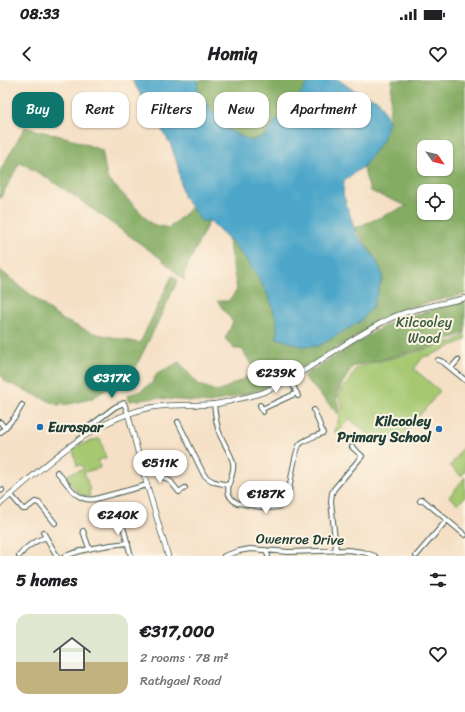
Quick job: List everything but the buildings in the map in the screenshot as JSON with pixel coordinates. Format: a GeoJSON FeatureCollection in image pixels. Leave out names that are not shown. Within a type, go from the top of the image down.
{"type":"FeatureCollection","features":[{"type":"Feature","properties":{"kind":"street"},"geometry":{"type":"LineString","coordinates":[[0,504],[82,438],[96,429],[128,414],[154,407],[214,404],[263,393],[311,367],[388,320],[419,308],[465,298]]}},
{"type":"Feature","properties":{"kind":"street"},"geometry":{"type":"LineString","coordinates":[[438,360],[451,368],[465,380]]}},
{"type":"Feature","properties":{"kind":"street"},"geometry":{"type":"LineString","coordinates":[[451,368],[458,360]]}},
{"type":"Feature","properties":{"kind":"street"},"geometry":{"type":"LineString","coordinates":[[262,408],[297,395],[290,379]]}},
{"type":"Feature","properties":{"kind":"street"},"geometry":{"type":"LineString","coordinates":[[90,426],[115,407],[124,404],[168,556]]}},
{"type":"Feature","properties":{"kind":"street"},"geometry":{"type":"LineString","coordinates":[[214,404],[219,432],[234,464],[228,488],[229,495],[237,503],[270,508],[279,506],[288,496],[298,446],[308,439],[323,433],[314,410]]}},
{"type":"Feature","properties":{"kind":"street"},"geometry":{"type":"LineString","coordinates":[[0,433],[16,417],[21,407],[14,406]]}},
{"type":"Feature","properties":{"kind":"street"},"geometry":{"type":"LineString","coordinates":[[0,422],[5,428]]}},
{"type":"Feature","properties":{"kind":"street"},"geometry":{"type":"LineString","coordinates":[[178,426],[208,480],[229,485]]}},
{"type":"Feature","properties":{"kind":"street"},"geometry":{"type":"LineString","coordinates":[[336,550],[332,493],[362,456],[352,447]]}},
{"type":"Feature","properties":{"kind":"street"},"geometry":{"type":"LineString","coordinates":[[139,456],[149,451],[160,460],[162,465],[160,475],[171,482],[179,492],[185,488]]}},
{"type":"Feature","properties":{"kind":"street"},"geometry":{"type":"LineString","coordinates":[[57,472],[62,476],[75,494],[87,500],[147,485]]}},
{"type":"Feature","properties":{"kind":"street"},"geometry":{"type":"LineString","coordinates":[[62,476],[66,473]]}},
{"type":"Feature","properties":{"kind":"street"},"geometry":{"type":"LineString","coordinates":[[11,495],[23,509],[26,509],[35,502],[38,502],[54,522],[47,524]]}},
{"type":"Feature","properties":{"kind":"street"},"geometry":{"type":"LineString","coordinates":[[420,501],[422,498],[465,535]]}},
{"type":"Feature","properties":{"kind":"street"},"geometry":{"type":"LineString","coordinates":[[119,512],[131,556]]}},
{"type":"Feature","properties":{"kind":"street"},"geometry":{"type":"LineString","coordinates":[[416,556],[447,520]]}},
{"type":"Feature","properties":{"kind":"street"},"geometry":{"type":"LineString","coordinates":[[83,531],[88,548]]}},
{"type":"Feature","properties":{"kind":"street"},"geometry":{"type":"LineString","coordinates":[[43,532],[57,556]]}},
{"type":"Feature","properties":{"kind":"street"},"geometry":{"type":"LineString","coordinates":[[19,556],[29,545],[46,537]]}},
{"type":"Feature","properties":{"kind":"street"},"geometry":{"type":"LineString","coordinates":[[65,556],[102,545],[128,543]]}},
{"type":"Feature","properties":{"kind":"street","name":"Owenroe Drive"},"geometry":{"type":"LineString","coordinates":[[224,556],[250,549],[289,552],[336,550],[358,551],[375,556]]}},
{"type":"Feature","properties":{"kind":"street"},"geometry":{"type":"LineString","coordinates":[[266,550],[268,556]]}},
{"type":"Feature","properties":{"kind":"green space"},"geometry":{"type":"Polygon","coordinates":[[[200,80],[310,80],[301,92],[277,92],[277,120],[265,136],[251,141],[223,128],[269,128],[269,92],[214,92],[214,114],[206,102],[206,92],[200,92],[197,88],[200,80]]]}},
{"type":"Feature","properties":{"kind":"green space"},"geometry":{"type":"Polygon","coordinates":[[[392,80],[465,80],[465,294],[402,309],[300,370],[261,390],[210,403],[158,398],[129,401],[128,395],[140,391],[151,384],[157,374],[179,362],[198,384],[218,392],[256,372],[242,349],[234,349],[225,339],[233,322],[217,301],[228,301],[237,290],[228,238],[253,269],[270,299],[277,321],[377,261],[355,228],[407,206],[370,191],[363,167],[383,140],[389,121],[392,80]]]}},
{"type":"Feature","properties":{"kind":"green space"},"geometry":{"type":"Polygon","coordinates":[[[24,128],[29,128],[68,138],[102,150],[107,178],[152,224],[169,228],[192,207],[201,220],[209,221],[184,273],[184,280],[159,257],[70,193],[20,162],[0,199],[0,171],[24,128]]]}},
{"type":"Feature","properties":{"kind":"green space"},"geometry":{"type":"Polygon","coordinates":[[[0,270],[61,319],[93,333],[140,343],[172,276],[178,280],[134,371],[91,399],[58,405],[6,382],[0,373],[0,270]]]}},
{"type":"Feature","properties":{"kind":"green space","name":"Kilcooley Wood"},"geometry":{"type":"Polygon","coordinates":[[[465,301],[465,333],[433,346],[352,367],[342,384],[336,399],[340,406],[338,414],[303,376],[392,321],[465,301]]]}},
{"type":"Feature","properties":{"kind":"green space"},"geometry":{"type":"Polygon","coordinates":[[[465,335],[465,340],[429,356],[424,356],[414,369],[440,391],[396,444],[385,435],[378,443],[350,419],[348,419],[336,435],[335,430],[343,405],[338,397],[356,369],[369,364],[452,342],[465,335]]]}},
{"type":"Feature","properties":{"kind":"green space"},"geometry":{"type":"Polygon","coordinates":[[[100,438],[106,458],[98,460],[100,468],[84,472],[90,490],[89,497],[82,495],[76,490],[67,476],[70,473],[83,470],[82,465],[77,466],[73,450],[79,445],[100,438]]]}},
{"type":"Feature","properties":{"kind":"green space"},"geometry":{"type":"Polygon","coordinates":[[[465,445],[465,472],[461,476],[450,466],[465,445]]]}},
{"type":"Feature","properties":{"kind":"green space"},"geometry":{"type":"Polygon","coordinates":[[[465,477],[465,497],[458,504],[449,497],[465,477]]]}},
{"type":"Feature","properties":{"kind":"water"},"geometry":{"type":"Polygon","coordinates":[[[132,80],[199,80],[197,89],[199,92],[139,92],[132,80]]]}},
{"type":"Feature","properties":{"kind":"water"},"geometry":{"type":"Polygon","coordinates":[[[310,80],[339,80],[359,92],[301,92],[310,80]]]}},
{"type":"Feature","properties":{"kind":"water"},"geometry":{"type":"Polygon","coordinates":[[[371,97],[379,101],[389,121],[383,140],[363,167],[344,180],[343,194],[356,233],[377,261],[383,276],[373,306],[361,321],[319,346],[300,346],[277,338],[277,321],[269,297],[253,269],[234,244],[210,221],[201,221],[183,196],[178,167],[171,145],[161,128],[206,128],[206,102],[214,114],[214,128],[224,128],[251,141],[265,136],[277,120],[277,128],[371,128],[371,97]]]}},
{"type":"Feature","properties":{"kind":"place","name":"Eurospar"},"geometry":{"type":"Point","coordinates":[40,427]}},
{"type":"Feature","properties":{"kind":"place","name":"Kilcooley Primary School"},"geometry":{"type":"Point","coordinates":[439,429]}}]}
